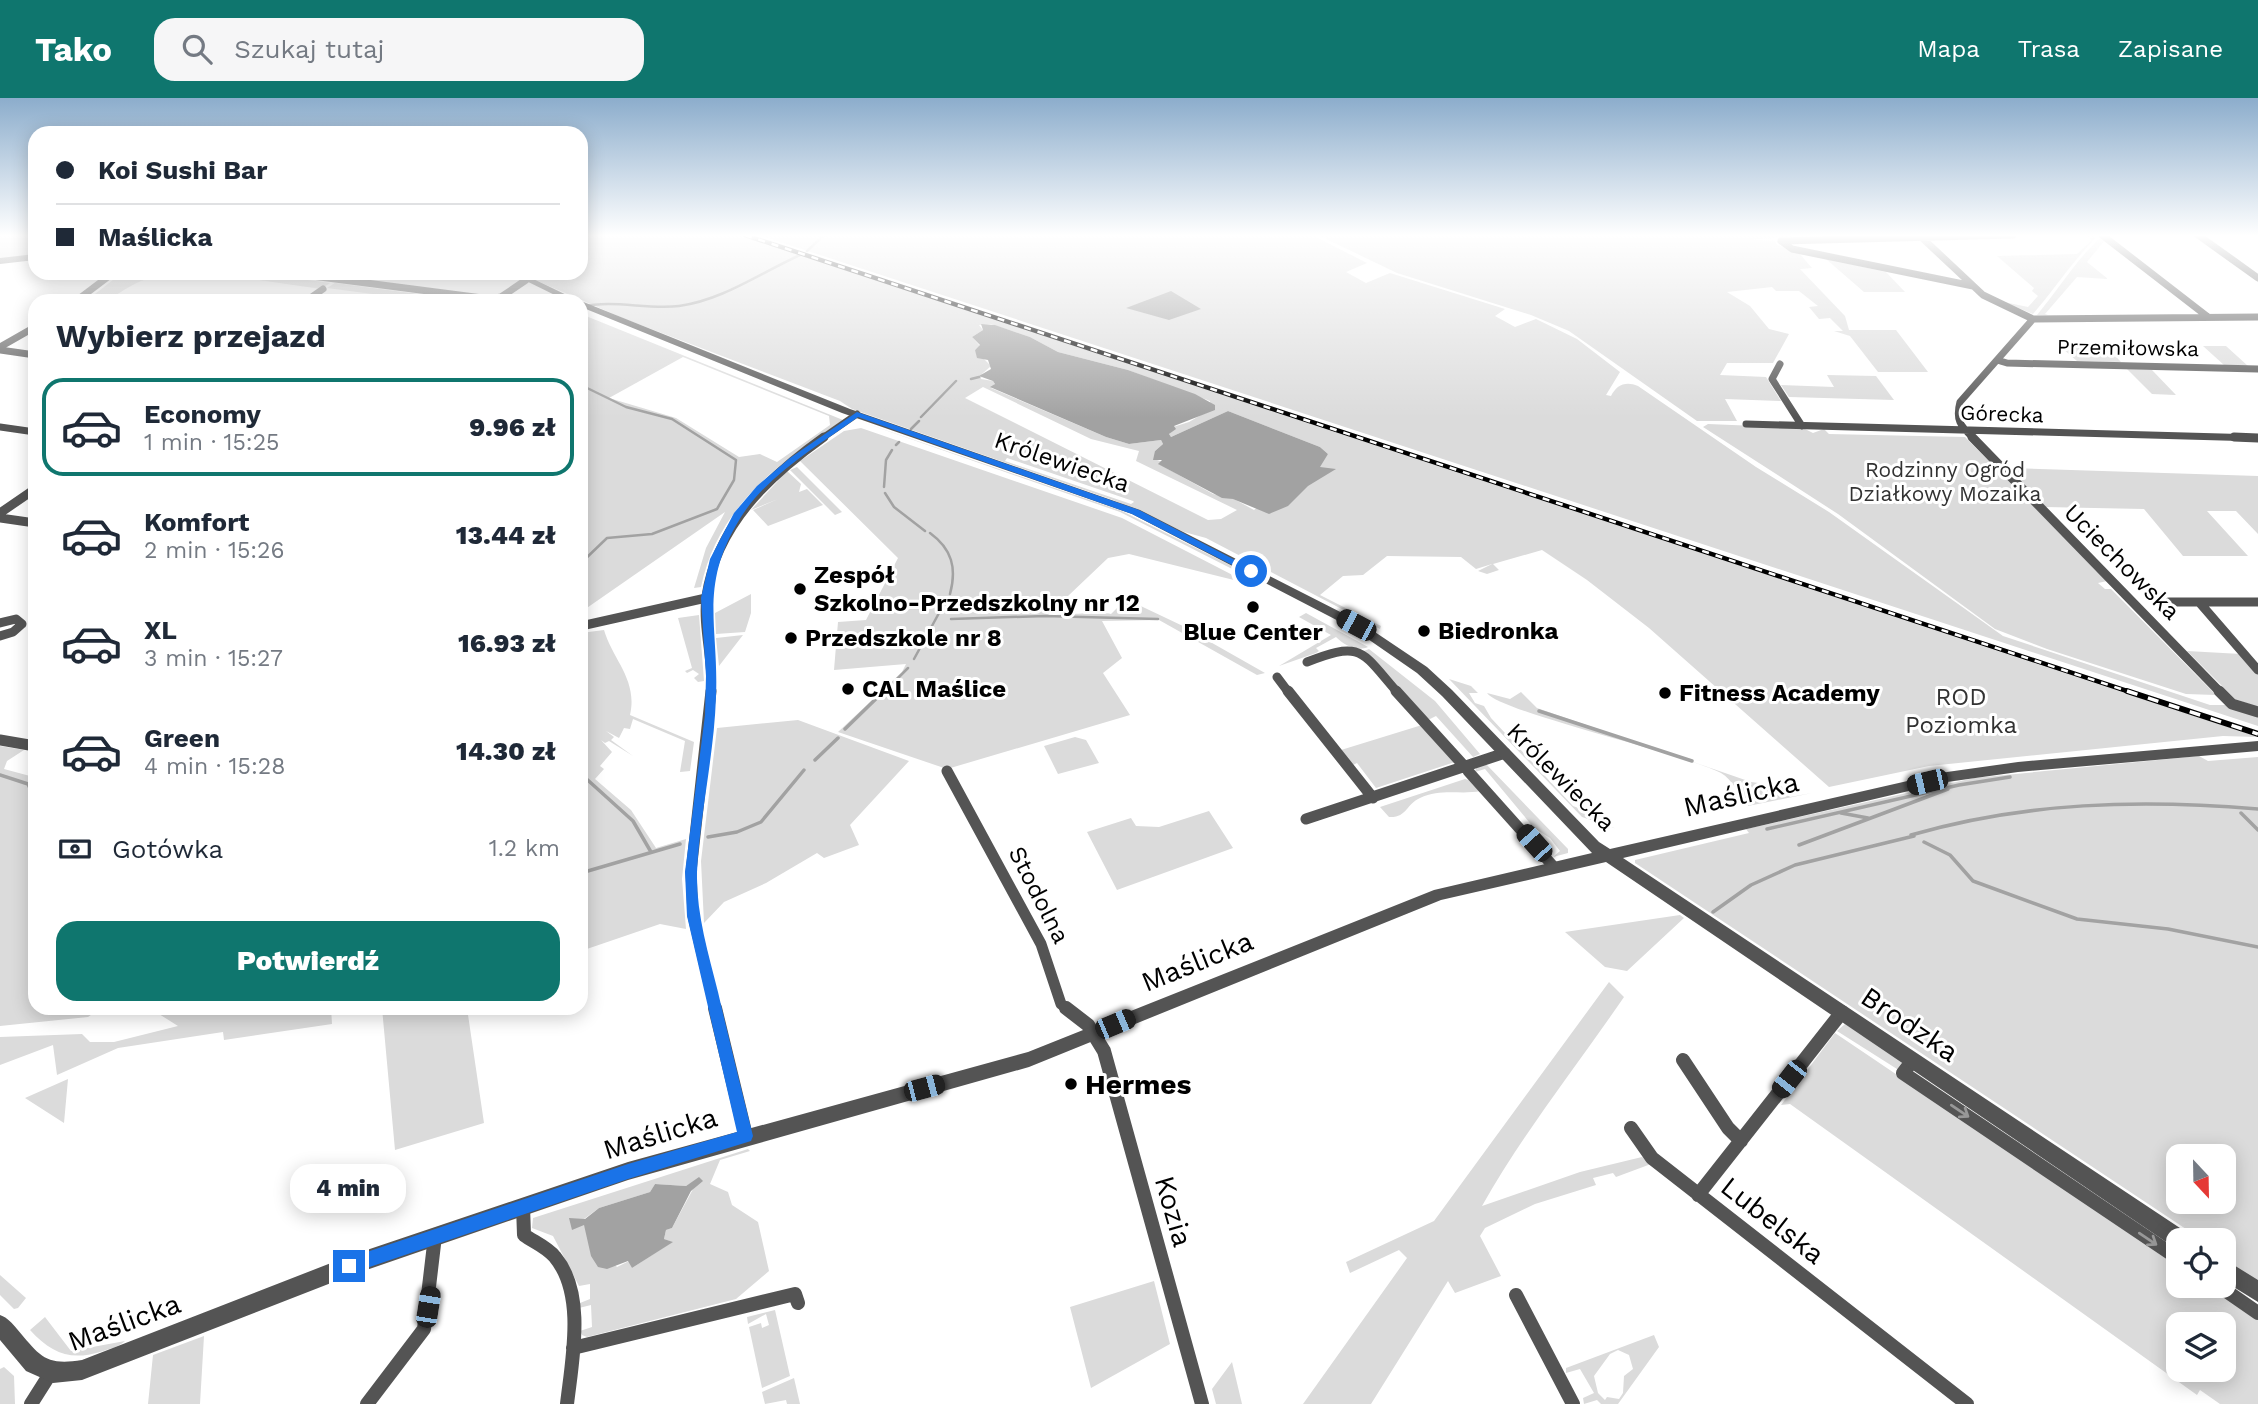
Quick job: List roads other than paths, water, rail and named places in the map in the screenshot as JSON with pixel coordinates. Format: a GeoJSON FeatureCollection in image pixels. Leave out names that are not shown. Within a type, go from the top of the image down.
{"type":"FeatureCollection","features":[{"type":"Feature","properties":{"kind":"street"},"geometry":{"type":"LineString","coordinates":[[1986,296],[2033,319],[2258,317]]}},
{"type":"Feature","properties":{"kind":"street"},"geometry":{"type":"LineString","coordinates":[[2181,296],[2208,317]]}},
{"type":"Feature","properties":{"kind":"street","name":"Królewiecka"},"geometry":{"type":"LineString","coordinates":[[588,307],[857,414],[1136,512],[1322,606],[1375,636],[1422,670],[1505,753],[1580,834],[1606,854]]}},
{"type":"Feature","properties":{"kind":"street"},"geometry":{"type":"LineString","coordinates":[[1964,430],[1957,420],[1956,409],[2033,319]]}},
{"type":"Feature","properties":{"kind":"street"},"geometry":{"type":"LineString","coordinates":[[0,349],[28,331]]}},
{"type":"Feature","properties":{"kind":"street"},"geometry":{"type":"LineString","coordinates":[[0,349],[28,354]]}},
{"type":"Feature","properties":{"kind":"street","name":"Przemiłowska"},"geometry":{"type":"LineString","coordinates":[[1997,360],[2007,363],[2258,369]]}},
{"type":"Feature","properties":{"kind":"street"},"geometry":{"type":"LineString","coordinates":[[1780,364],[1772,379],[1802,426]]}},
{"type":"Feature","properties":{"kind":"street"},"geometry":{"type":"LineString","coordinates":[[746,1136],[693,916],[691,872],[710,715],[712,676],[706,598],[719,548],[750,499],[785,466],[857,414]]}},
{"type":"Feature","properties":{"kind":"street","name":"Górecka"},"geometry":{"type":"LineString","coordinates":[[1746,424],[2258,438]]}},
{"type":"Feature","properties":{"kind":"street"},"geometry":{"type":"LineString","coordinates":[[0,427],[28,431]]}},
{"type":"Feature","properties":{"kind":"street","name":"Uciechowska"},"geometry":{"type":"LineString","coordinates":[[1964,430],[2232,704],[2258,712]]}},
{"type":"Feature","properties":{"kind":"street"},"geometry":{"type":"LineString","coordinates":[[0,515],[28,494]]}},
{"type":"Feature","properties":{"kind":"street"},"geometry":{"type":"LineString","coordinates":[[0,515],[28,521]]}},
{"type":"Feature","properties":{"kind":"street"},"geometry":{"type":"LineString","coordinates":[[588,624],[706,598]]}},
{"type":"Feature","properties":{"kind":"street"},"geometry":{"type":"LineString","coordinates":[[2169,602],[2258,602]]}},
{"type":"Feature","properties":{"kind":"street"},"geometry":{"type":"LineString","coordinates":[[2199,602],[2258,670]]}},
{"type":"Feature","properties":{"kind":"street"},"geometry":{"type":"LineString","coordinates":[[0,623],[16,619],[22,624],[13,632],[0,636]]}},
{"type":"Feature","properties":{"kind":"street"},"geometry":{"type":"LineString","coordinates":[[1307,662],[1325,653],[1350,649],[1362,653],[1553,866]]}},
{"type":"Feature","properties":{"kind":"street"},"geometry":{"type":"LineString","coordinates":[[1277,677],[1373,797]]}},
{"type":"Feature","properties":{"kind":"street"},"geometry":{"type":"LineString","coordinates":[[0,740],[28,745]]}},
{"type":"Feature","properties":{"kind":"street","name":"Maślicka"},"geometry":{"type":"LineString","coordinates":[[0,1325],[34,1364],[50,1374],[70,1373],[95,1366],[314,1279],[523,1206],[746,1136],[1017,1063],[1424,899],[1553,866],[1978,772],[2258,746]]}},
{"type":"Feature","properties":{"kind":"street"},"geometry":{"type":"LineString","coordinates":[[1306,819],[1466,769],[1505,753]]}},
{"type":"Feature","properties":{"kind":"street","name":"Stodolna"},"geometry":{"type":"LineString","coordinates":[[947,771],[1041,944],[1061,1004],[1094,1033]]}},
{"type":"Feature","properties":{"kind":"street","name":"Brodzka"},"geometry":{"type":"LineString","coordinates":[[1606,854],[2166,1230]]}},
{"type":"Feature","properties":{"kind":"street","name":"Lubelska"},"geometry":{"type":"LineString","coordinates":[[1842,1012],[1698,1195],[1967,1404]]}},
{"type":"Feature","properties":{"kind":"street","name":"Kozia"},"geometry":{"type":"LineString","coordinates":[[1094,1033],[1104,1051],[1202,1404]]}},
{"type":"Feature","properties":{"kind":"street"},"geometry":{"type":"LineString","coordinates":[[1683,1060],[1728,1128],[1741,1141]]}},
{"type":"Feature","properties":{"kind":"street"},"geometry":{"type":"LineString","coordinates":[[1913,1060],[1903,1073],[2166,1250]]}},
{"type":"Feature","properties":{"kind":"street"},"geometry":{"type":"LineString","coordinates":[[1631,1128],[1652,1158],[1698,1195]]}},
{"type":"Feature","properties":{"kind":"street"},"geometry":{"type":"LineString","coordinates":[[523,1206],[524,1235],[556,1257],[571,1289],[573,1348],[567,1404]]}},
{"type":"Feature","properties":{"kind":"street"},"geometry":{"type":"LineString","coordinates":[[367,1404],[425,1329],[435,1236]]}},
{"type":"Feature","properties":{"kind":"street"},"geometry":{"type":"LineString","coordinates":[[2236,1277],[2258,1292]]}},
{"type":"Feature","properties":{"kind":"street"},"geometry":{"type":"LineString","coordinates":[[573,1348],[795,1294],[798,1303]]}},
{"type":"Feature","properties":{"kind":"street"},"geometry":{"type":"LineString","coordinates":[[1516,1295],[1573,1404]]}},
{"type":"Feature","properties":{"kind":"street"},"geometry":{"type":"LineString","coordinates":[[2236,1298],[2258,1313]]}},
{"type":"Feature","properties":{"kind":"street"},"geometry":{"type":"LineString","coordinates":[[31,1404],[50,1374]]}},
{"type":"Feature","properties":{"kind":"waterway"},"geometry":{"type":"LineString","coordinates":[[588,306],[667,307],[695,303],[716,296]]}},
{"type":"Feature","properties":{"kind":"waterway"},"geometry":{"type":"LineString","coordinates":[[971,379],[979,377]]}},
{"type":"Feature","properties":{"kind":"waterway"},"geometry":{"type":"LineString","coordinates":[[921,417],[956,381]]}},
{"type":"Feature","properties":{"kind":"waterway"},"geometry":{"type":"LineString","coordinates":[[588,388],[626,407],[672,419],[736,460],[734,480],[717,509],[652,534],[607,538],[588,556]]}},
{"type":"Feature","properties":{"kind":"waterway"},"geometry":{"type":"LineString","coordinates":[[911,429],[919,421]]}},
{"type":"Feature","properties":{"kind":"waterway"},"geometry":{"type":"LineString","coordinates":[[896,445],[899,442]]}},
{"type":"Feature","properties":{"kind":"waterway"},"geometry":{"type":"LineString","coordinates":[[884,487],[886,460],[892,450]]}},
{"type":"Feature","properties":{"kind":"waterway"},"geometry":{"type":"LineString","coordinates":[[885,493],[894,507],[925,531]]}},
{"type":"Feature","properties":{"kind":"waterway"},"geometry":{"type":"LineString","coordinates":[[930,533],[948,552],[951,560],[953,576],[950,594]]}},
{"type":"Feature","properties":{"kind":"waterway"},"geometry":{"type":"LineString","coordinates":[[914,659],[945,602]]}},
{"type":"Feature","properties":{"kind":"waterway"},"geometry":{"type":"LineString","coordinates":[[951,619],[1045,616],[1158,619]]}},
{"type":"Feature","properties":{"kind":"waterway"},"geometry":{"type":"LineString","coordinates":[[883,693],[908,668]]}},
{"type":"Feature","properties":{"kind":"waterway"},"geometry":{"type":"LineString","coordinates":[[845,729],[884,691]]}},
{"type":"Feature","properties":{"kind":"waterway"},"geometry":{"type":"LineString","coordinates":[[1539,711],[1692,761]]}},
{"type":"Feature","properties":{"kind":"waterway"},"geometry":{"type":"LineString","coordinates":[[815,760],[838,738]]}},
{"type":"Feature","properties":{"kind":"waterway"},"geometry":{"type":"LineString","coordinates":[[708,837],[737,832],[761,822],[804,770]]}},
{"type":"Feature","properties":{"kind":"waterway"},"geometry":{"type":"LineString","coordinates":[[0,775],[28,784]]}},
{"type":"Feature","properties":{"kind":"waterway"},"geometry":{"type":"LineString","coordinates":[[1767,829],[1959,785],[2010,777]]}},
{"type":"Feature","properties":{"kind":"waterway"},"geometry":{"type":"LineString","coordinates":[[588,780],[633,821],[651,852]]}},
{"type":"Feature","properties":{"kind":"waterway"},"geometry":{"type":"LineString","coordinates":[[1799,845],[1948,789]]}},
{"type":"Feature","properties":{"kind":"waterway"},"geometry":{"type":"LineString","coordinates":[[1911,835],[1997,816],[2083,806],[2170,804],[2258,809]]}},
{"type":"Feature","properties":{"kind":"waterway"},"geometry":{"type":"LineString","coordinates":[[1841,813],[1868,818]]}},
{"type":"Feature","properties":{"kind":"waterway"},"geometry":{"type":"LineString","coordinates":[[2241,813],[2258,830]]}},
{"type":"Feature","properties":{"kind":"waterway"},"geometry":{"type":"LineString","coordinates":[[1713,912],[1751,885],[1795,865],[1914,836]]}},
{"type":"Feature","properties":{"kind":"waterway"},"geometry":{"type":"LineString","coordinates":[[1924,842],[1950,855],[1973,881],[2077,919],[2168,929],[2258,947]]}},
{"type":"Feature","properties":{"kind":"waterway"},"geometry":{"type":"LineString","coordinates":[[588,871],[680,844]]}},
{"type":"Feature","properties":{"kind":"railway"},"geometry":{"type":"LineString","coordinates":[[930,296],[2133,693]]}},
{"type":"Feature","properties":{"kind":"railway"},"geometry":{"type":"LineString","coordinates":[[2127,691],[2258,734]]}},
{"type":"Feature","properties":{"kind":"place","name":"Zespół Szkolno-Przedszkolny nr 12"},"geometry":{"type":"Point","coordinates":[800,589]}},
{"type":"Feature","properties":{"kind":"place","name":"Blue Center"},"geometry":{"type":"Point","coordinates":[1253,607]}},
{"type":"Feature","properties":{"kind":"place","name":"Biedronka"},"geometry":{"type":"Point","coordinates":[1424,631]}},
{"type":"Feature","properties":{"kind":"place","name":"Przedszkole nr 8"},"geometry":{"type":"Point","coordinates":[791,638]}},
{"type":"Feature","properties":{"kind":"place","name":"CAL Maślice"},"geometry":{"type":"Point","coordinates":[848,689]}},
{"type":"Feature","properties":{"kind":"place","name":"Fitness Academy"},"geometry":{"type":"Point","coordinates":[1665,693]}},
{"type":"Feature","properties":{"kind":"place","name":"Hermes"},"geometry":{"type":"Point","coordinates":[1071,1084]}},
{"type":"Feature","properties":{"kind":"park label","name":"Rodzinny Ogród Działkowy Mozaika"},"geometry":{"type":"Point","coordinates":[1945,482]}},
{"type":"Feature","properties":{"kind":"park label","name":"ROD Poziomka"},"geometry":{"type":"Point","coordinates":[1961,711]}}]}
